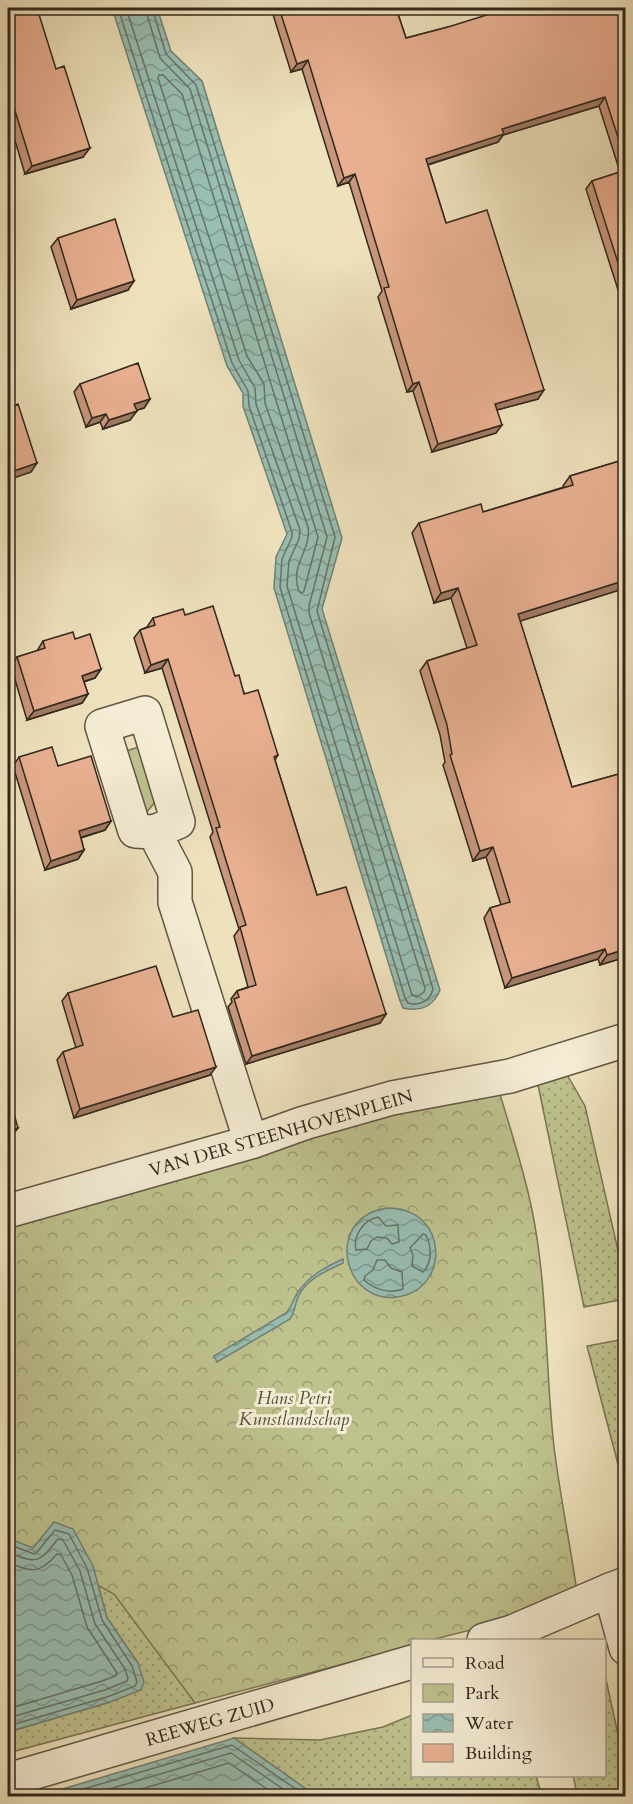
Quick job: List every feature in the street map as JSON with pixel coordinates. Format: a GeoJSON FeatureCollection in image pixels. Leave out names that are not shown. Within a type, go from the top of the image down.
{"type":"FeatureCollection","features":[{"type":"Feature","properties":{"kind":"street"},"geometry":{"type":"LineString","coordinates":[[154,832],[175,872],[176,902],[251,1142]]}},
{"type":"Feature","properties":{"kind":"street","name":"VAN DER STEENHOVENPLEIN"},"geometry":{"type":"LineString","coordinates":[[8,1211],[251,1142],[304,1123],[392,1098],[510,1076],[626,1040]]}},
{"type":"Feature","properties":{"kind":"street"},"geometry":{"type":"LineString","coordinates":[[490,1639],[618,1587],[626,1648]]}},
{"type":"Feature","properties":{"kind":"street","name":"REEWEG ZUID"},"geometry":{"type":"LineString","coordinates":[[8,1780],[411,1662]]}},
{"type":"Feature","properties":{"kind":"green space"},"geometry":{"type":"Polygon","coordinates":[[[145,745],[161,795],[145,814],[120,753],[145,745]]]}},
{"type":"Feature","properties":{"kind":"green space"},"geometry":{"type":"Polygon","coordinates":[[[565,1071],[585,1106],[625,1281],[625,1299],[584,1307],[537,1080],[565,1071]]]}},
{"type":"Feature","properties":{"kind":"green space","name":"Hans Petri Kunstlandschap"},"geometry":{"type":"Polygon","coordinates":[[[499,1091],[525,1180],[537,1239],[544,1298],[554,1447],[577,1592],[518,1618],[435,1639],[411,1639],[411,1646],[195,1703],[114,1594],[26,1546],[8,1539],[8,1225],[403,1107],[499,1091]]]}},
{"type":"Feature","properties":{"kind":"green space"},"geometry":{"type":"Polygon","coordinates":[[[626,1339],[625,1491],[587,1346],[626,1339]]]}},
{"type":"Feature","properties":{"kind":"green space"},"geometry":{"type":"Polygon","coordinates":[[[50,1480],[195,1703],[8,1753],[8,1732],[110,1702],[138,1663],[107,1618],[93,1566],[50,1480]]]}},
{"type":"Feature","properties":{"kind":"green space"},"geometry":{"type":"Polygon","coordinates":[[[606,1680],[625,1766],[625,1796],[576,1796],[573,1777],[606,1777],[606,1680]]]}},
{"type":"Feature","properties":{"kind":"green space"},"geometry":{"type":"Polygon","coordinates":[[[411,1715],[411,1777],[536,1777],[542,1796],[316,1796],[234,1738],[320,1740],[383,1727],[411,1715]]]}},
{"type":"Feature","properties":{"kind":"water"},"geometry":{"type":"Polygon","coordinates":[[[112,8],[157,8],[171,51],[202,81],[342,538],[322,609],[440,990],[434,1001],[421,1009],[403,1008],[400,1001],[274,588],[276,557],[287,534],[243,406],[243,393],[227,366],[112,8]]]}},
{"type":"Feature","properties":{"kind":"water"},"geometry":{"type":"Polygon","coordinates":[[[388,1208],[408,1212],[423,1221],[432,1234],[436,1250],[434,1266],[427,1280],[415,1291],[397,1297],[380,1296],[366,1290],[356,1279],[349,1266],[347,1251],[349,1236],[357,1223],[372,1212],[388,1208]]]}},
{"type":"Feature","properties":{"kind":"water"},"geometry":{"type":"Polygon","coordinates":[[[343,1259],[343,1263],[317,1276],[306,1285],[298,1297],[290,1319],[217,1362],[214,1356],[286,1313],[307,1281],[343,1259]]]}},
{"type":"Feature","properties":{"kind":"water"},"geometry":{"type":"Polygon","coordinates":[[[54,1522],[73,1529],[93,1566],[107,1618],[138,1663],[144,1682],[141,1690],[110,1702],[8,1732],[8,1631],[10,1621],[8,1538],[33,1548],[54,1522]]]}},
{"type":"Feature","properties":{"kind":"water"},"geometry":{"type":"Polygon","coordinates":[[[234,1738],[316,1796],[39,1796],[234,1738]]]}},
{"type":"Feature","properties":{"kind":"building"},"geometry":{"type":"Polygon","coordinates":[[[8,8],[37,8],[56,69],[64,66],[90,148],[32,166],[8,88],[8,8]]]}},
{"type":"Feature","properties":{"kind":"building"},"geometry":{"type":"Polygon","coordinates":[[[279,8],[396,8],[406,38],[509,8],[626,8],[626,162],[605,97],[502,129],[504,134],[426,159],[446,223],[487,210],[544,390],[495,404],[502,425],[438,444],[419,382],[413,384],[384,288],[389,287],[355,174],[344,178],[308,60],[297,64],[279,8]]]}},
{"type":"Feature","properties":{"kind":"building"},"geometry":{"type":"Polygon","coordinates":[[[626,170],[626,288],[592,181],[626,170]]]}},
{"type":"Feature","properties":{"kind":"building"},"geometry":{"type":"Polygon","coordinates":[[[115,219],[134,281],[77,300],[58,238],[115,219]]]}},
{"type":"Feature","properties":{"kind":"building"},"geometry":{"type":"Polygon","coordinates":[[[138,363],[150,399],[134,404],[137,411],[109,420],[106,414],[92,418],[80,384],[138,363]]]}},
{"type":"Feature","properties":{"kind":"building"},"geometry":{"type":"Polygon","coordinates":[[[18,404],[37,463],[8,473],[8,408],[18,404]]]}},
{"type":"Feature","properties":{"kind":"building"},"geometry":{"type":"Polygon","coordinates":[[[626,459],[626,580],[518,614],[572,787],[626,772],[626,949],[607,955],[605,949],[512,978],[490,908],[510,902],[493,847],[480,851],[450,755],[452,754],[447,725],[427,661],[477,645],[458,588],[441,593],[419,523],[481,504],[483,512],[573,485],[570,476],[626,459]]]}},
{"type":"Feature","properties":{"kind":"building"},"geometry":{"type":"Polygon","coordinates":[[[213,606],[235,676],[239,675],[244,694],[258,690],[278,755],[274,757],[317,895],[346,887],[386,1014],[252,1056],[234,999],[239,997],[237,991],[256,985],[240,927],[246,925],[216,828],[220,827],[168,659],[151,665],[140,630],[155,625],[153,618],[183,609],[185,615],[213,606]]]}},
{"type":"Feature","properties":{"kind":"building"},"geometry":{"type":"Polygon","coordinates":[[[73,632],[75,639],[90,634],[101,669],[82,676],[88,694],[34,711],[17,657],[45,648],[43,641],[73,632]]]}},
{"type":"Feature","properties":{"kind":"building"},"geometry":{"type":"Polygon","coordinates":[[[52,747],[58,766],[91,756],[111,821],[79,831],[84,850],[51,861],[19,757],[52,747]]]}},
{"type":"Feature","properties":{"kind":"building"},"geometry":{"type":"Polygon","coordinates":[[[156,966],[173,1017],[198,1010],[216,1067],[80,1109],[63,1052],[83,1045],[68,993],[156,966]]]}},
{"type":"Feature","properties":{"kind":"building"},"geometry":{"type":"Polygon","coordinates":[[[8,1093],[18,1128],[8,1131],[8,1093]]]}}]}
